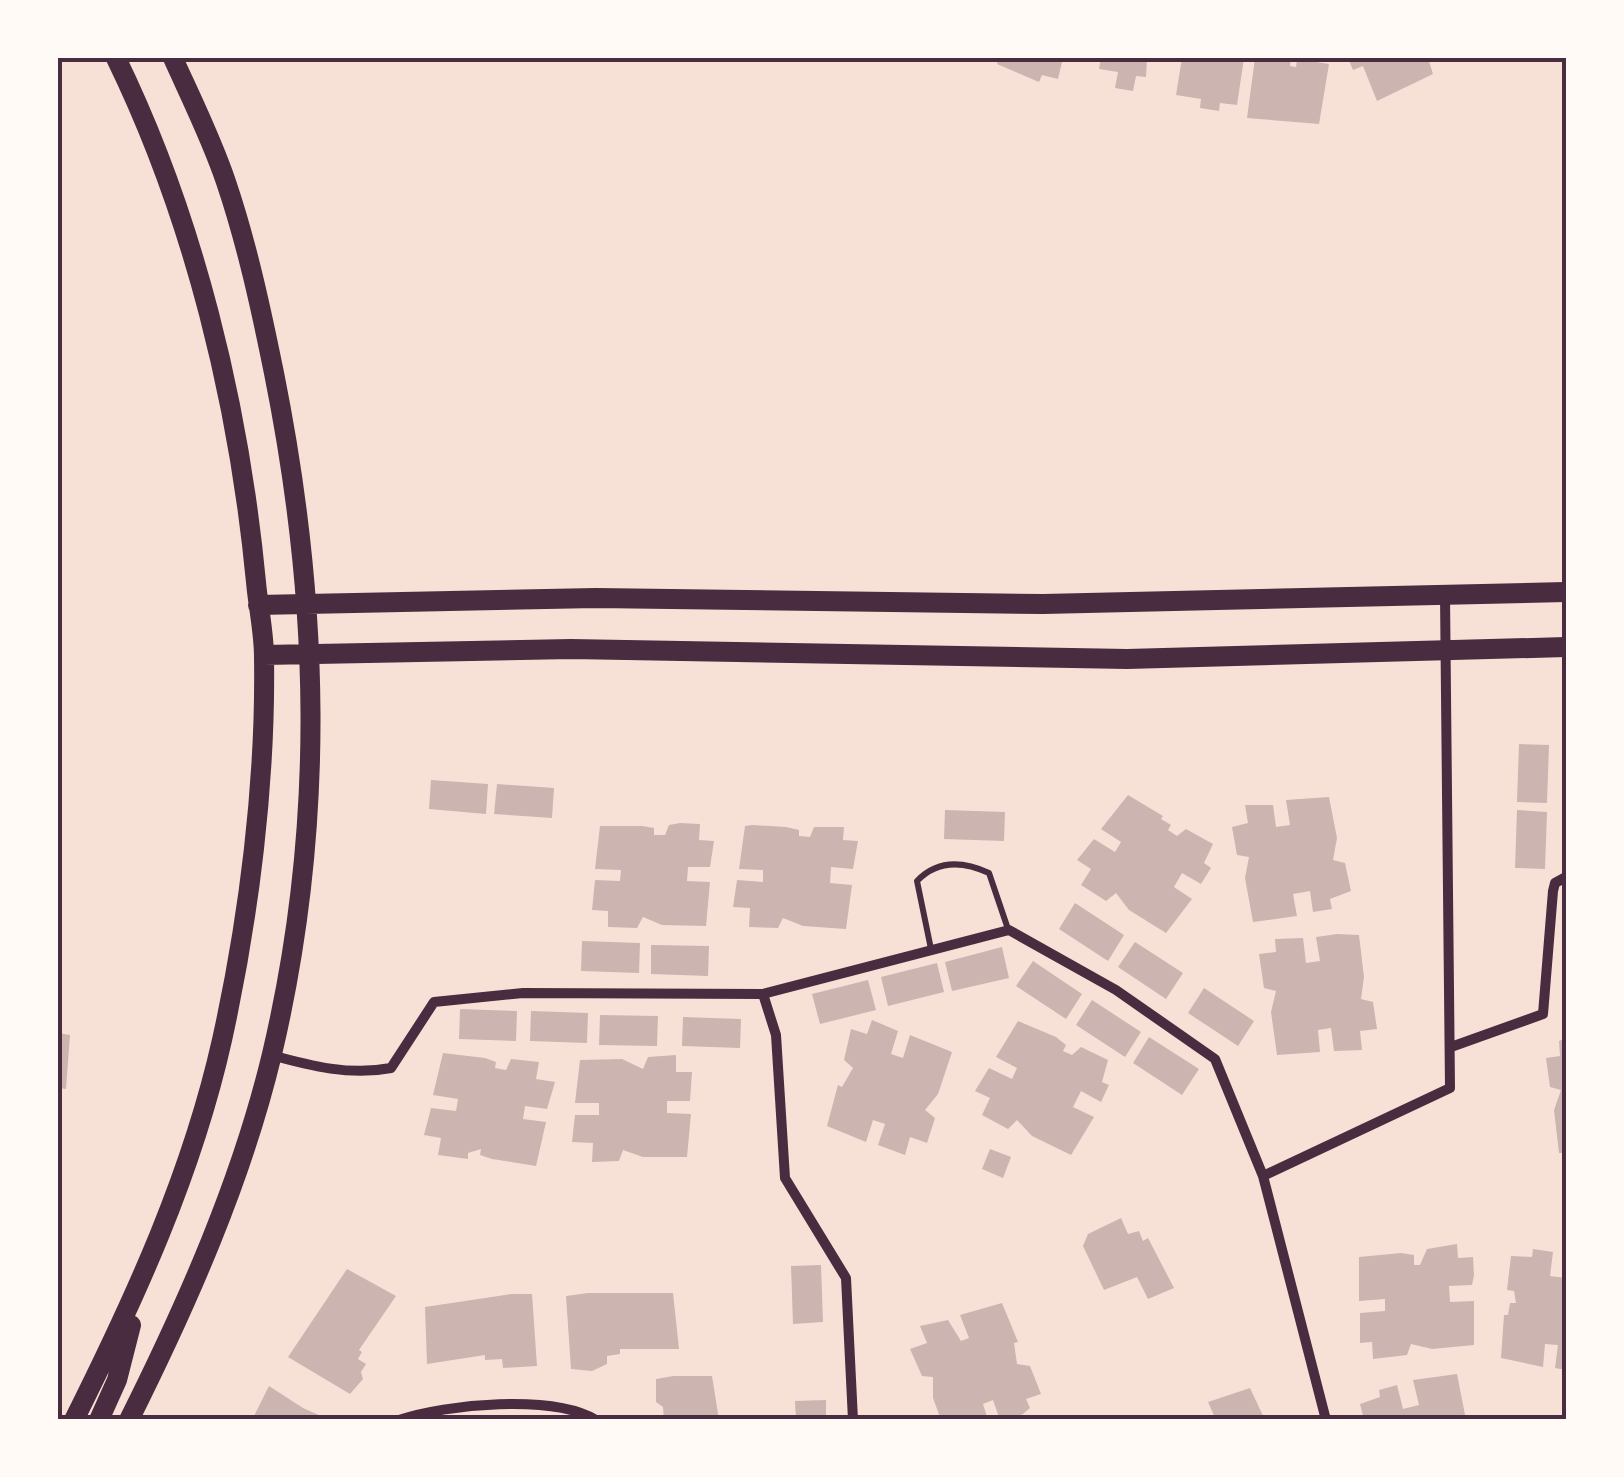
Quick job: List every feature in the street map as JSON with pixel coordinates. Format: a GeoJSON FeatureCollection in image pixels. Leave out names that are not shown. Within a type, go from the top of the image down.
{"type":"FeatureCollection","features":[{"type":"Feature","properties":{"kind":"main road"},"geometry":{"type":"LineString","coordinates":[[100,1420],[117,1380],[142,1284],[196,1133],[222,1042],[240,949],[255,830],[264,655],[247,504],[212,334],[158,160],[116,58]]}},
{"type":"Feature","properties":{"kind":"main road"},"geometry":{"type":"LineString","coordinates":[[129,1420],[208,1247],[272,1055],[288,965],[310,776],[311,655],[293,468],[252,267],[226,180],[173,58]]}},
{"type":"Feature","properties":{"kind":"main road"},"geometry":{"type":"LineString","coordinates":[[258,604],[596,598],[1043,604],[1566,592]]}},
{"type":"Feature","properties":{"kind":"main road"},"geometry":{"type":"LineString","coordinates":[[264,655],[571,649],[1127,659],[1566,647]]}},
{"type":"Feature","properties":{"kind":"main road"},"geometry":{"type":"LineString","coordinates":[[74,1420],[142,1284]]}},
{"type":"Feature","properties":{"kind":"street"},"geometry":{"type":"LineString","coordinates":[[1263,1176],[1450,1088],[1445,596]]}},
{"type":"Feature","properties":{"kind":"street"},"geometry":{"type":"LineString","coordinates":[[1451,1047],[1543,1014],[1552,891],[1556,882],[1566,877]]}},
{"type":"Feature","properties":{"kind":"street"},"geometry":{"type":"LineString","coordinates":[[272,1055],[311,1067],[368,1073],[391,1068],[434,1002],[523,993],[763,994],[1009,930],[1116,990],[1215,1060],[1263,1176],[1326,1420]]}},
{"type":"Feature","properties":{"kind":"street"},"geometry":{"type":"LineString","coordinates":[[763,994],[776,1035],[785,1178],[846,1278],[853,1420]]}},
{"type":"Feature","properties":{"kind":"street"},"geometry":{"type":"LineString","coordinates":[[399,1420],[432,1412],[545,1405],[581,1410],[596,1420]]}},
{"type":"Feature","properties":{"kind":"lane"},"geometry":{"type":"LineString","coordinates":[[1566,847],[1566,877]]}},
{"type":"Feature","properties":{"kind":"lane"},"geometry":{"type":"LineString","coordinates":[[931,949],[917,881],[929,869],[967,863],[988,873],[1009,930]]}},
{"type":"Feature","properties":{"kind":"building"},"geometry":{"type":"Polygon","coordinates":[[[998,58],[1063,58],[1058,79],[1042,75],[1039,82],[997,64],[998,58]]]}},
{"type":"Feature","properties":{"kind":"building"},"geometry":{"type":"Polygon","coordinates":[[[1101,58],[1147,58],[1146,77],[1136,76],[1133,91],[1115,88],[1118,72],[1099,69],[1101,58]]]}},
{"type":"Feature","properties":{"kind":"building"},"geometry":{"type":"Polygon","coordinates":[[[1182,58],[1244,58],[1237,105],[1220,103],[1219,111],[1200,108],[1201,99],[1176,95],[1182,58]]]}},
{"type":"Feature","properties":{"kind":"building"},"geometry":{"type":"Polygon","coordinates":[[[1255,58],[1291,58],[1290,66],[1296,67],[1297,59],[1329,64],[1319,124],[1247,118],[1255,58]]]}},
{"type":"Feature","properties":{"kind":"building"},"geometry":{"type":"Polygon","coordinates":[[[1348,58],[1428,58],[1433,74],[1377,101],[1363,66],[1353,70],[1348,58]]]}},
{"type":"Feature","properties":{"kind":"building"},"geometry":{"type":"Polygon","coordinates":[[[1519,744],[1549,745],[1547,803],[1517,802],[1519,744]]]}},
{"type":"Feature","properties":{"kind":"building"},"geometry":{"type":"Polygon","coordinates":[[[431,780],[488,784],[486,814],[429,809],[431,780]]]}},
{"type":"Feature","properties":{"kind":"building"},"geometry":{"type":"Polygon","coordinates":[[[497,784],[554,788],[552,818],[494,814],[497,784]]]}},
{"type":"Feature","properties":{"kind":"building"},"geometry":{"type":"Polygon","coordinates":[[[1128,795],[1163,816],[1161,819],[1171,825],[1168,830],[1177,836],[1186,829],[1213,844],[1204,863],[1211,868],[1201,884],[1182,873],[1174,887],[1192,899],[1166,933],[1129,910],[1116,893],[1106,901],[1081,885],[1091,869],[1077,860],[1094,839],[1115,852],[1121,842],[1101,829],[1128,795]]]}},
{"type":"Feature","properties":{"kind":"building"},"geometry":{"type":"Polygon","coordinates":[[[1329,797],[1337,838],[1333,860],[1345,863],[1351,891],[1330,899],[1332,909],[1313,912],[1310,891],[1293,894],[1297,916],[1253,922],[1245,878],[1249,857],[1237,855],[1232,827],[1248,823],[1245,805],[1273,805],[1276,827],[1290,825],[1286,800],[1329,797]]]}},
{"type":"Feature","properties":{"kind":"building"},"geometry":{"type":"Polygon","coordinates":[[[945,810],[1005,812],[1004,841],[944,839],[945,810]]]}},
{"type":"Feature","properties":{"kind":"building"},"geometry":{"type":"Polygon","coordinates":[[[1517,810],[1547,812],[1545,869],[1515,868],[1517,810]]]}},
{"type":"Feature","properties":{"kind":"building"},"geometry":{"type":"Polygon","coordinates":[[[700,824],[699,840],[714,841],[710,867],[688,867],[687,881],[710,882],[706,926],[662,925],[643,917],[637,928],[608,927],[608,911],[592,910],[595,880],[620,881],[621,870],[595,869],[600,826],[642,826],[654,828],[654,835],[665,835],[669,825],[700,824]]]}},
{"type":"Feature","properties":{"kind":"building"},"geometry":{"type":"Polygon","coordinates":[[[745,826],[786,827],[799,830],[799,836],[810,837],[814,827],[844,827],[843,840],[858,841],[853,869],[831,867],[830,883],[852,885],[846,929],[803,926],[783,918],[778,928],[749,927],[750,908],[733,907],[737,880],[763,882],[763,870],[739,869],[745,826]]]}},
{"type":"Feature","properties":{"kind":"building"},"geometry":{"type":"Polygon","coordinates":[[[1075,903],[1124,935],[1108,961],[1059,929],[1075,903]]]}},
{"type":"Feature","properties":{"kind":"building"},"geometry":{"type":"Polygon","coordinates":[[[1359,935],[1364,977],[1361,999],[1373,1002],[1377,1029],[1360,1031],[1362,1050],[1334,1051],[1331,1028],[1318,1030],[1320,1052],[1277,1055],[1271,1012],[1276,991],[1264,988],[1259,954],[1276,952],[1275,939],[1303,938],[1306,963],[1320,961],[1316,937],[1359,935]]]}},
{"type":"Feature","properties":{"kind":"building"},"geometry":{"type":"Polygon","coordinates":[[[582,941],[640,943],[639,973],[581,971],[582,941]]]}},
{"type":"Feature","properties":{"kind":"building"},"geometry":{"type":"Polygon","coordinates":[[[1135,942],[1183,973],[1166,999],[1118,967],[1135,942]]]}},
{"type":"Feature","properties":{"kind":"building"},"geometry":{"type":"Polygon","coordinates":[[[651,945],[709,946],[708,976],[651,974],[651,945]]]}},
{"type":"Feature","properties":{"kind":"building"},"geometry":{"type":"Polygon","coordinates":[[[1002,947],[1009,978],[952,991],[945,962],[1002,947]]]}},
{"type":"Feature","properties":{"kind":"building"},"geometry":{"type":"Polygon","coordinates":[[[1033,961],[1082,994],[1066,1019],[1016,986],[1033,961]]]}},
{"type":"Feature","properties":{"kind":"building"},"geometry":{"type":"Polygon","coordinates":[[[937,963],[944,992],[888,1006],[881,977],[937,963]]]}},
{"type":"Feature","properties":{"kind":"building"},"geometry":{"type":"Polygon","coordinates":[[[868,980],[876,1010],[820,1024],[812,994],[868,980]]]}},
{"type":"Feature","properties":{"kind":"building"},"geometry":{"type":"Polygon","coordinates":[[[1204,988],[1254,1021],[1238,1046],[1188,1013],[1204,988]]]}},
{"type":"Feature","properties":{"kind":"building"},"geometry":{"type":"Polygon","coordinates":[[[1092,1000],[1141,1032],[1125,1057],[1076,1025],[1092,1000]]]}},
{"type":"Feature","properties":{"kind":"building"},"geometry":{"type":"Polygon","coordinates":[[[460,1009],[517,1011],[516,1041],[459,1039],[460,1009]]]}},
{"type":"Feature","properties":{"kind":"building"},"geometry":{"type":"Polygon","coordinates":[[[531,1011],[588,1013],[587,1043],[530,1041],[531,1011]]]}},
{"type":"Feature","properties":{"kind":"building"},"geometry":{"type":"Polygon","coordinates":[[[600,1015],[658,1016],[657,1046],[599,1045],[600,1015]]]}},
{"type":"Feature","properties":{"kind":"building"},"geometry":{"type":"Polygon","coordinates":[[[683,1017],[741,1019],[740,1048],[682,1046],[683,1017]]]}},
{"type":"Feature","properties":{"kind":"building"},"geometry":{"type":"Polygon","coordinates":[[[872,1020],[898,1031],[891,1054],[903,1058],[910,1035],[952,1052],[938,1094],[925,1110],[935,1118],[927,1143],[910,1137],[905,1155],[878,1145],[885,1124],[873,1120],[866,1142],[827,1126],[838,1085],[842,1087],[853,1068],[844,1060],[851,1029],[867,1034],[872,1020]]]}},
{"type":"Feature","properties":{"kind":"building"},"geometry":{"type":"Polygon","coordinates":[[[1018,1021],[1056,1037],[1066,1045],[1063,1051],[1072,1055],[1081,1047],[1108,1060],[1102,1082],[1109,1085],[1101,1102],[1081,1091],[1073,1107],[1094,1117],[1071,1155],[1032,1136],[1017,1120],[1008,1129],[982,1115],[990,1098],[975,1091],[989,1068],[1012,1079],[1017,1068],[996,1057],[1018,1021]]]}},
{"type":"Feature","properties":{"kind":"building"},"geometry":{"type":"Polygon","coordinates":[[[58,1033],[70,1035],[66,1089],[58,1088],[58,1033]]]}},
{"type":"Feature","properties":{"kind":"building"},"geometry":{"type":"Polygon","coordinates":[[[1149,1037],[1199,1069],[1182,1095],[1133,1063],[1149,1037]]]}},
{"type":"Feature","properties":{"kind":"building"},"geometry":{"type":"Polygon","coordinates":[[[1566,1038],[1566,1153],[1559,1153],[1554,1110],[1561,1090],[1550,1087],[1546,1058],[1560,1056],[1559,1041],[1566,1038]]]}},
{"type":"Feature","properties":{"kind":"building"},"geometry":{"type":"Polygon","coordinates":[[[443,1053],[485,1058],[496,1062],[495,1068],[506,1070],[511,1059],[539,1062],[536,1079],[555,1082],[547,1109],[525,1106],[523,1119],[546,1122],[536,1166],[492,1159],[480,1155],[481,1149],[468,1153],[468,1159],[438,1155],[441,1138],[424,1135],[431,1108],[456,1111],[458,1099],[433,1095],[443,1053]]]}},
{"type":"Feature","properties":{"kind":"building"},"geometry":{"type":"Polygon","coordinates":[[[676,1055],[676,1072],[692,1072],[690,1101],[667,1101],[667,1113],[691,1114],[687,1157],[643,1157],[623,1150],[619,1161],[592,1162],[593,1143],[572,1142],[575,1115],[599,1115],[599,1103],[575,1103],[580,1060],[622,1059],[643,1069],[648,1057],[676,1055]]]}},
{"type":"Feature","properties":{"kind":"building"},"geometry":{"type":"Polygon","coordinates":[[[990,1149],[1011,1157],[1003,1178],[982,1169],[990,1149]]]}},
{"type":"Feature","properties":{"kind":"building"},"geometry":{"type":"Polygon","coordinates":[[[1121,1218],[1128,1234],[1139,1231],[1143,1241],[1148,1238],[1174,1288],[1148,1299],[1137,1277],[1104,1290],[1083,1246],[1088,1234],[1121,1218]]]}},
{"type":"Feature","properties":{"kind":"building"},"geometry":{"type":"Polygon","coordinates":[[[1457,1244],[1458,1258],[1473,1257],[1474,1275],[1472,1285],[1449,1286],[1450,1302],[1474,1301],[1474,1345],[1432,1349],[1411,1344],[1407,1355],[1373,1359],[1372,1342],[1360,1343],[1360,1313],[1385,1311],[1385,1299],[1359,1301],[1359,1257],[1401,1253],[1414,1255],[1414,1265],[1420,1265],[1427,1249],[1457,1244]]]}},
{"type":"Feature","properties":{"kind":"building"},"geometry":{"type":"Polygon","coordinates":[[[1533,1249],[1553,1252],[1550,1276],[1566,1278],[1566,1370],[1555,1368],[1558,1345],[1545,1344],[1543,1367],[1501,1358],[1504,1315],[1508,1315],[1510,1303],[1516,1303],[1514,1291],[1507,1290],[1511,1256],[1532,1257],[1533,1249]]]}},
{"type":"Feature","properties":{"kind":"building"},"geometry":{"type":"Polygon","coordinates":[[[821,1265],[823,1322],[793,1324],[791,1266],[821,1265]]]}},
{"type":"Feature","properties":{"kind":"building"},"geometry":{"type":"Polygon","coordinates":[[[347,1269],[396,1296],[359,1350],[362,1352],[358,1359],[366,1364],[361,1372],[363,1379],[350,1394],[288,1357],[347,1269]]]}},
{"type":"Feature","properties":{"kind":"building"},"geometry":{"type":"Polygon","coordinates":[[[673,1293],[679,1349],[620,1349],[620,1354],[607,1356],[607,1364],[592,1371],[571,1369],[566,1296],[673,1293]]]}},
{"type":"Feature","properties":{"kind":"building"},"geometry":{"type":"Polygon","coordinates":[[[532,1294],[537,1366],[503,1368],[502,1359],[485,1360],[485,1355],[427,1364],[425,1307],[532,1294]]]}},
{"type":"Feature","properties":{"kind":"building"},"geometry":{"type":"Polygon","coordinates":[[[1002,1303],[1018,1342],[1014,1343],[1017,1364],[1030,1366],[1041,1394],[1026,1399],[1030,1408],[1008,1420],[1000,1420],[993,1400],[983,1404],[988,1420],[941,1420],[933,1398],[933,1377],[922,1376],[910,1349],[927,1343],[920,1326],[948,1320],[961,1341],[969,1338],[960,1315],[1002,1303]]]}},
{"type":"Feature","properties":{"kind":"building"},"geometry":{"type":"Polygon","coordinates":[[[1457,1374],[1466,1420],[1364,1420],[1360,1404],[1380,1397],[1379,1390],[1397,1385],[1403,1409],[1419,1405],[1413,1380],[1457,1374]]]}},
{"type":"Feature","properties":{"kind":"building"},"geometry":{"type":"Polygon","coordinates":[[[712,1376],[719,1420],[664,1420],[663,1407],[656,1402],[656,1379],[712,1376]]]}},
{"type":"Feature","properties":{"kind":"building"},"geometry":{"type":"Polygon","coordinates":[[[269,1386],[303,1408],[330,1420],[252,1420],[269,1386]]]}},
{"type":"Feature","properties":{"kind":"building"},"geometry":{"type":"Polygon","coordinates":[[[1250,1388],[1265,1420],[1216,1420],[1208,1402],[1250,1388]]]}},
{"type":"Feature","properties":{"kind":"building"},"geometry":{"type":"Polygon","coordinates":[[[826,1400],[826,1420],[796,1420],[795,1401],[826,1400]]]}}]}
